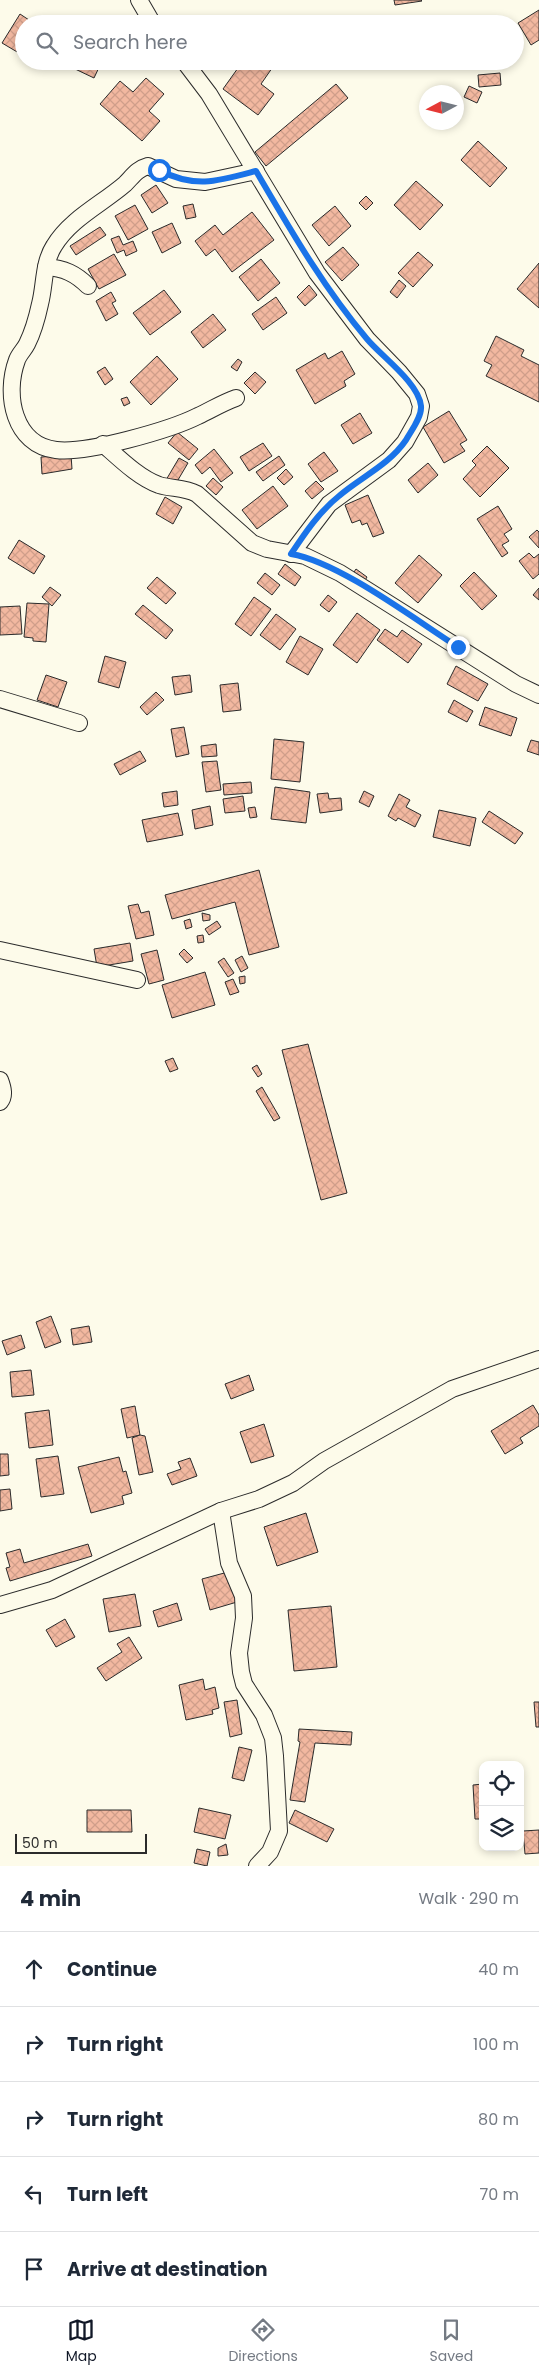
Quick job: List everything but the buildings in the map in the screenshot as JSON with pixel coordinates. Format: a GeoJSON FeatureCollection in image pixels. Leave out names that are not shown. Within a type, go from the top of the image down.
{"type":"FeatureCollection","features":[{"type":"Feature","properties":{"kind":"street"},"geometry":{"type":"LineString","coordinates":[[140,0],[148,15]]}},
{"type":"Feature","properties":{"kind":"street"},"geometry":{"type":"LineString","coordinates":[[191,70],[209,94],[317,273],[367,340],[399,372],[417,394],[421,406],[419,417],[405,442],[379,467],[329,504],[291,554]]}},
{"type":"Feature","properties":{"kind":"street"},"geometry":{"type":"LineString","coordinates":[[236,398],[218,404],[200,416],[164,429],[103,444],[57,451],[31,441],[22,431],[13,407],[13,384],[17,360],[32,331],[40,304],[46,267],[54,246],[80,219],[141,168],[148,166],[176,179],[205,182],[256,171]]}},
{"type":"Feature","properties":{"kind":"street"},"geometry":{"type":"LineString","coordinates":[[46,267],[64,270],[76,276],[88,286]]}},
{"type":"Feature","properties":{"kind":"street"},"geometry":{"type":"LineString","coordinates":[[0,362],[17,360]]}},
{"type":"Feature","properties":{"kind":"street"},"geometry":{"type":"LineString","coordinates":[[103,444],[151,482],[160,486],[188,489],[197,494],[252,543],[305,556],[340,573],[516,684],[539,695]]}},
{"type":"Feature","properties":{"kind":"street"},"geometry":{"type":"LineString","coordinates":[[0,699],[79,723]]}},
{"type":"Feature","properties":{"kind":"street"},"geometry":{"type":"LineString","coordinates":[[0,950],[31,955],[137,980]]}},
{"type":"Feature","properties":{"kind":"street"},"geometry":{"type":"LineString","coordinates":[[0,1080],[3,1088],[3,1098],[0,1102]]}},
{"type":"Feature","properties":{"kind":"street"},"geometry":{"type":"LineString","coordinates":[[0,1605],[52,1590],[221,1511],[259,1499],[293,1484],[324,1461],[452,1389],[539,1359]]}},
{"type":"Feature","properties":{"kind":"street"},"geometry":{"type":"LineString","coordinates":[[221,1511],[229,1563],[243,1596],[244,1618],[239,1653],[241,1672],[244,1684],[264,1715],[272,1738],[275,1756],[279,1831],[270,1852],[257,1866]]}},
{"type":"Feature","properties":{"kind":"route"},"geometry":{"type":"LineString","coordinates":[[159,170],[176,179],[192,182],[223,180],[256,171],[317,273],[367,340],[399,372],[417,394],[421,406],[419,417],[405,442],[389,460],[329,504],[316,517],[291,554],[305,556],[340,573],[458,647]]}}]}
